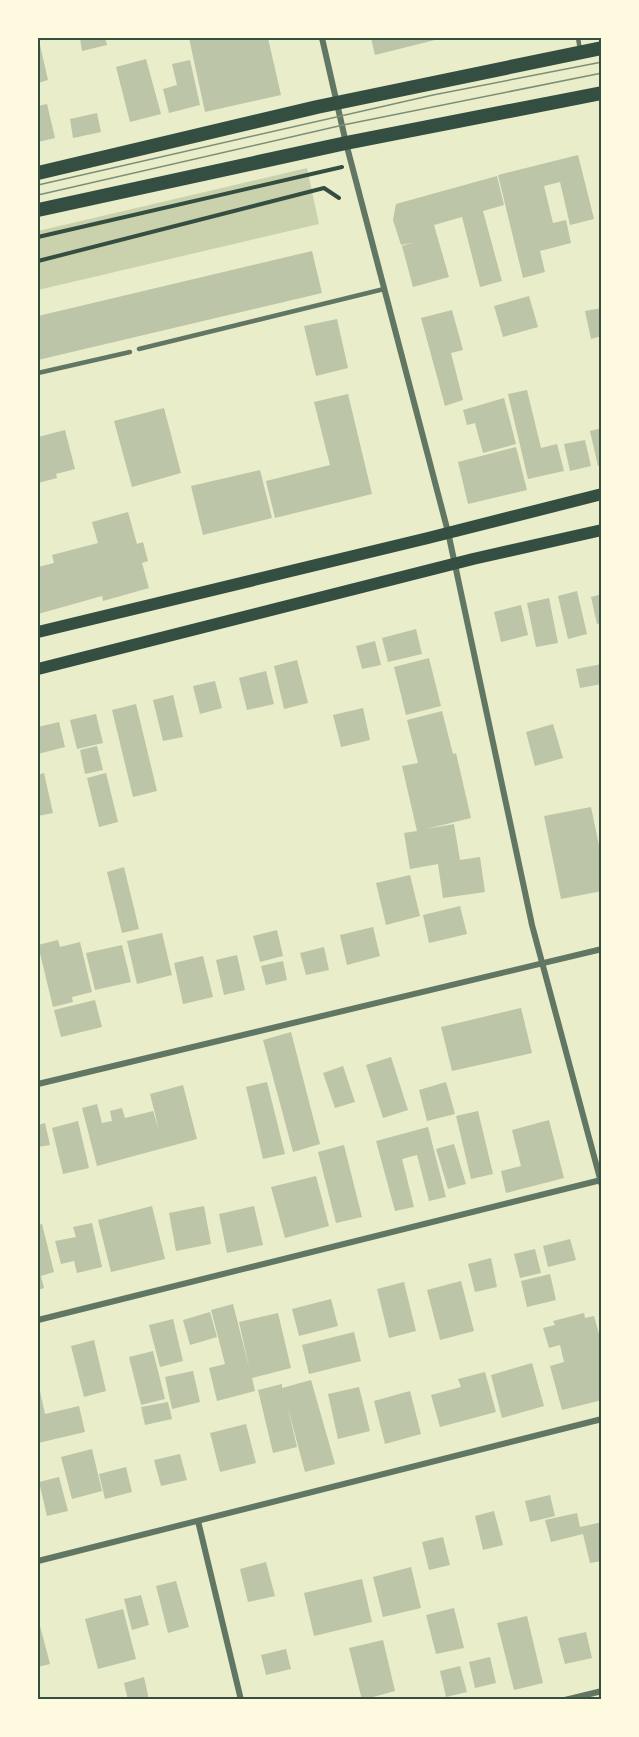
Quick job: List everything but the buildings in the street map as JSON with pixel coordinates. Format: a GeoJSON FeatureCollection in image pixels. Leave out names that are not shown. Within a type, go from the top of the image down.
{"type":"FeatureCollection","features":[{"type":"Feature","properties":{"kind":"main road"},"geometry":{"type":"LineString","coordinates":[[38,173],[338,103],[602,48]]}},
{"type":"Feature","properties":{"kind":"main road"},"geometry":{"type":"LineString","coordinates":[[38,210],[346,143],[602,93]]}},
{"type":"Feature","properties":{"kind":"main road"},"geometry":{"type":"LineString","coordinates":[[38,632],[602,494]]}},
{"type":"Feature","properties":{"kind":"main road"},"geometry":{"type":"LineString","coordinates":[[38,669],[455,564],[602,530]]}},
{"type":"Feature","properties":{"kind":"street"},"geometry":{"type":"LineString","coordinates":[[38,1320],[601,1182],[542,963],[448,532],[346,143],[322,38]]}},
{"type":"Feature","properties":{"kind":"street"},"geometry":{"type":"LineString","coordinates":[[38,1084],[602,949]]}},
{"type":"Feature","properties":{"kind":"street"},"geometry":{"type":"LineString","coordinates":[[38,1561],[602,1419]]}},
{"type":"Feature","properties":{"kind":"street"},"geometry":{"type":"LineString","coordinates":[[198,1521],[241,1700]]}},
{"type":"Feature","properties":{"kind":"street"},"geometry":{"type":"LineString","coordinates":[[565,1700],[602,1691]]}},
{"type":"Feature","properties":{"kind":"lane"},"geometry":{"type":"LineString","coordinates":[[578,38],[581,53]]}},
{"type":"Feature","properties":{"kind":"lane"},"geometry":{"type":"LineString","coordinates":[[139,349],[384,289]]}},
{"type":"Feature","properties":{"kind":"lane"},"geometry":{"type":"LineString","coordinates":[[38,373],[130,352]]}},
{"type":"Feature","properties":{"kind":"path"},"geometry":{"type":"LineString","coordinates":[[38,237],[352,165]]}},
{"type":"Feature","properties":{"kind":"path"},"geometry":{"type":"LineString","coordinates":[[38,261],[324,188],[339,198]]}},
{"type":"Feature","properties":{"kind":"green space"},"geometry":{"type":"Polygon","coordinates":[[[307,168],[319,224],[38,290],[38,231],[307,168]]]}},
{"type":"Feature","properties":{"kind":"tram line"},"geometry":{"type":"LineString","coordinates":[[38,185],[433,95],[602,62]]}},
{"type":"Feature","properties":{"kind":"tram line"},"geometry":{"type":"LineString","coordinates":[[38,195],[343,125],[602,73]]}}]}
